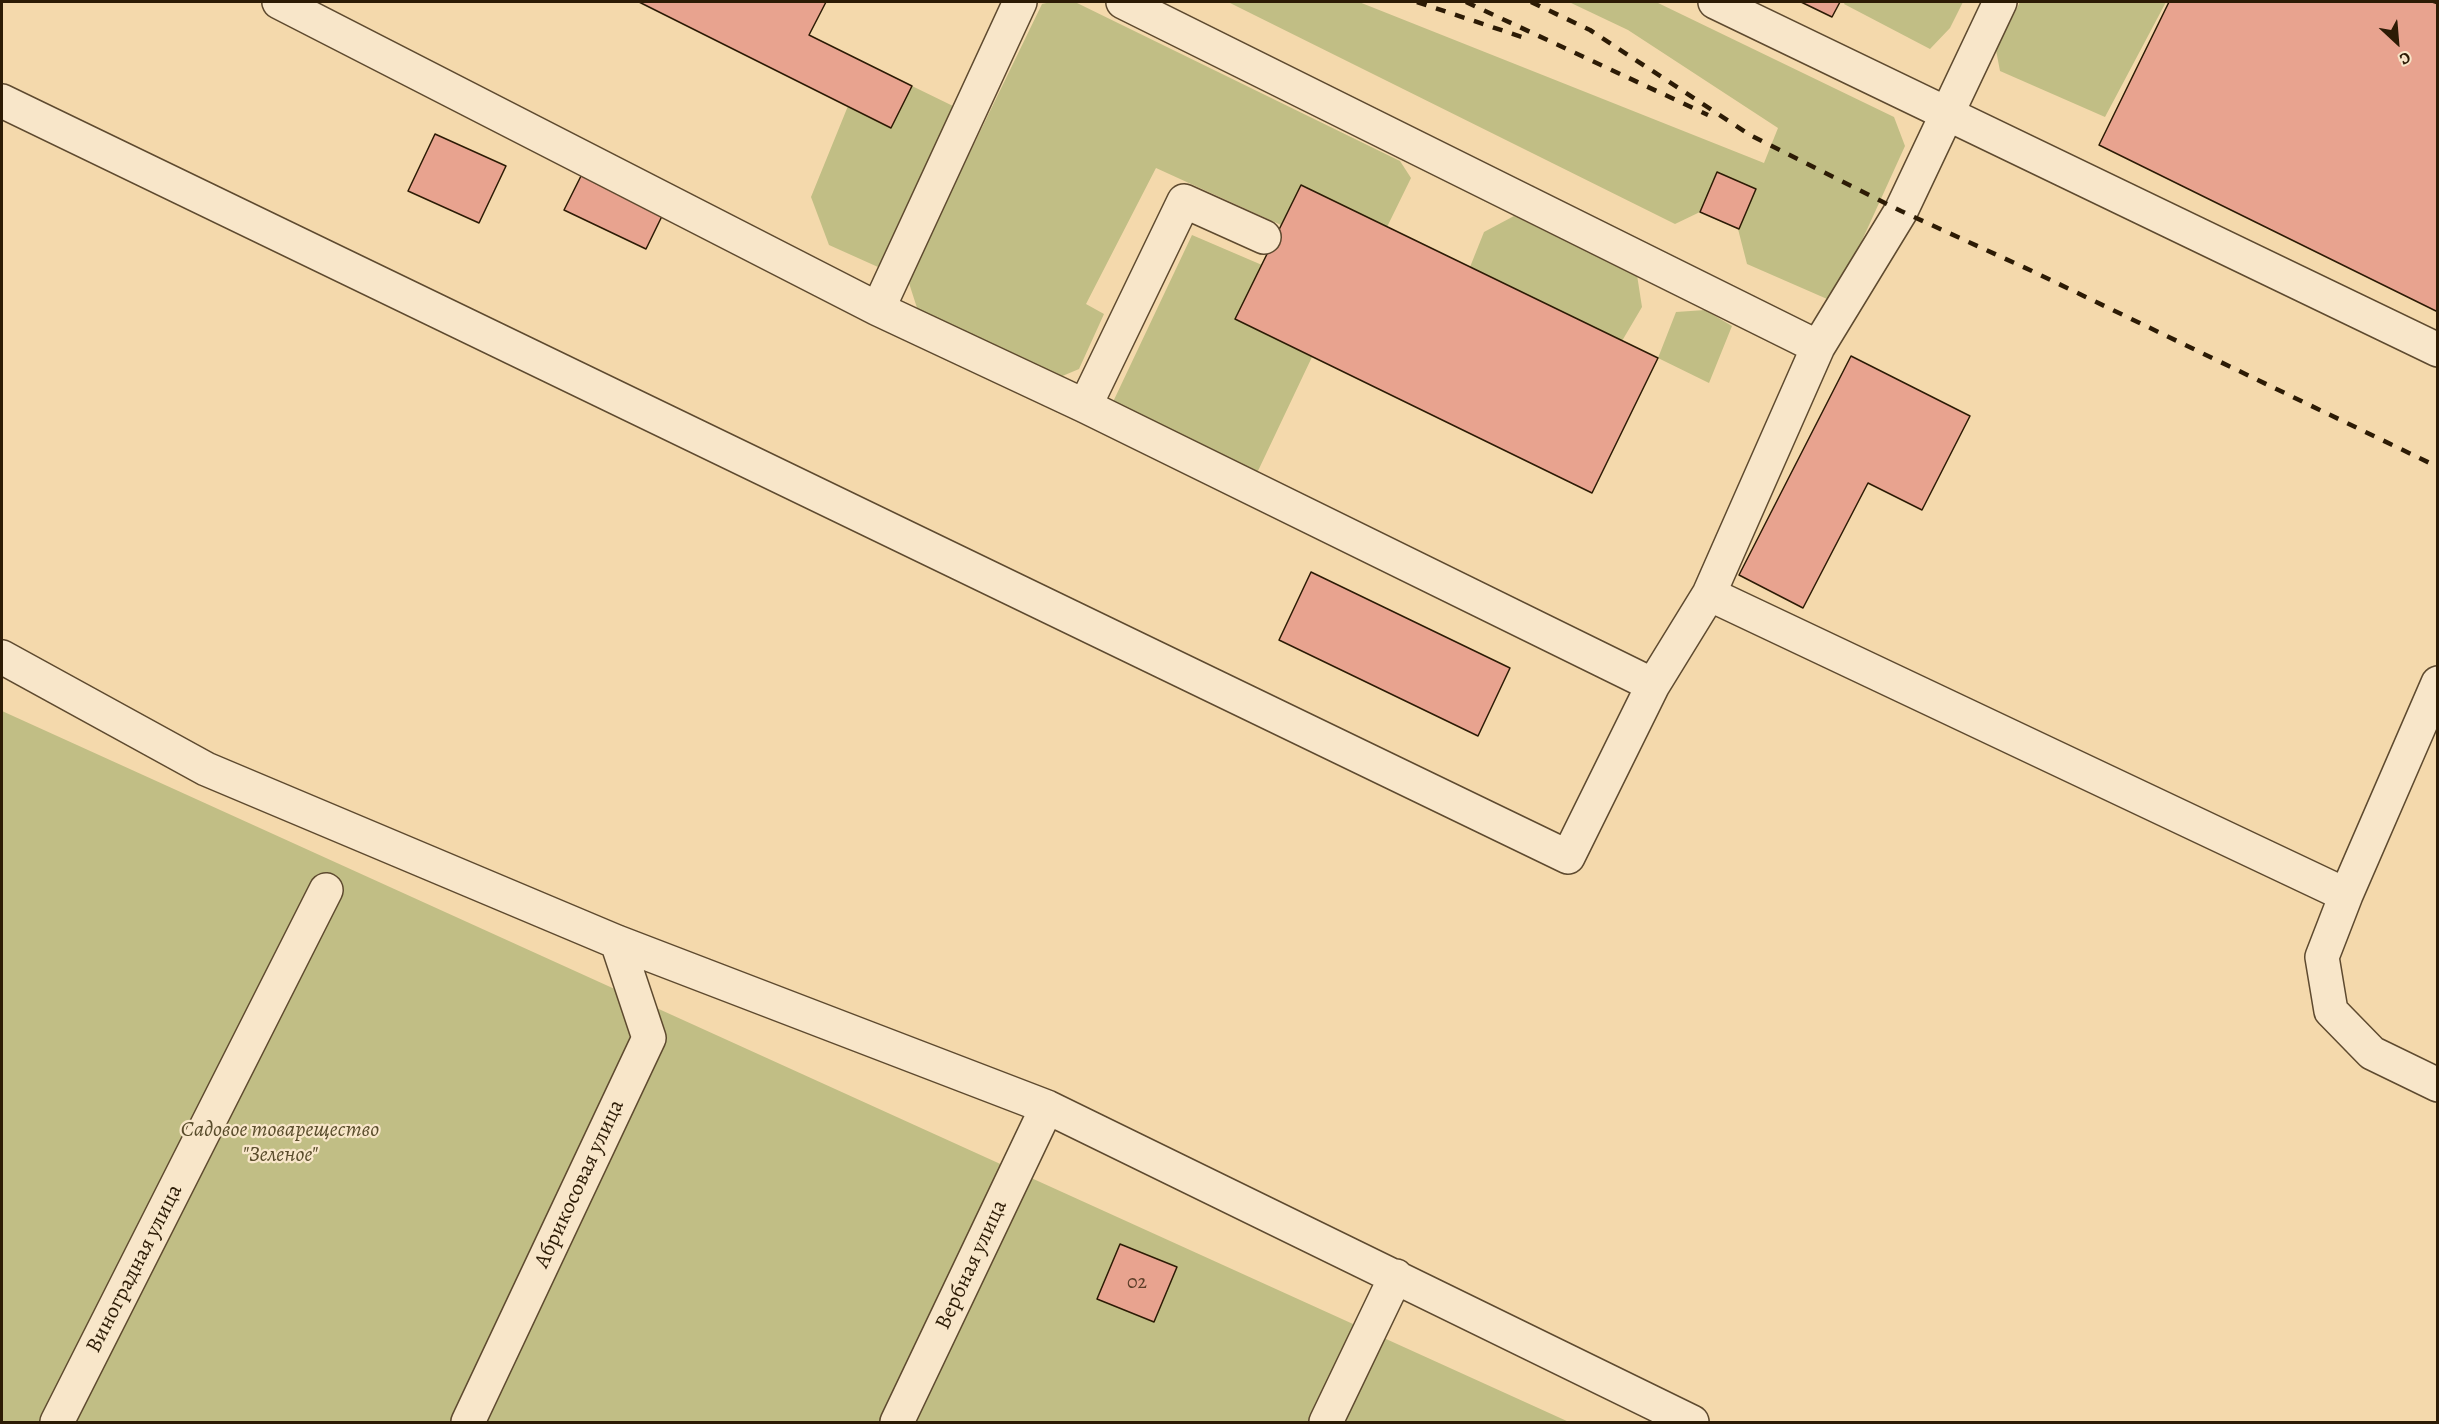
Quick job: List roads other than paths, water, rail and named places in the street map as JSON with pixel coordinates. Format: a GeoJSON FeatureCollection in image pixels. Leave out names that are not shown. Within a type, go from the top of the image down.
{"type":"FeatureCollection","features":[{"type":"Feature","properties":{"kind":"street"},"geometry":{"type":"LineString","coordinates":[[279,2],[878,309],[1085,406],[1653,685]]}},
{"type":"Feature","properties":{"kind":"street"},"geometry":{"type":"LineString","coordinates":[[878,309],[1020,2]]}},
{"type":"Feature","properties":{"kind":"street"},"geometry":{"type":"LineString","coordinates":[[1123,2],[1818,346]]}},
{"type":"Feature","properties":{"kind":"street"},"geometry":{"type":"LineString","coordinates":[[1715,2],[2438,350]]}},
{"type":"Feature","properties":{"kind":"street"},"geometry":{"type":"LineString","coordinates":[[2,101],[1568,857],[1653,685],[1709,594],[1818,346],[1901,210],[2000,2]]}},
{"type":"Feature","properties":{"kind":"street"},"geometry":{"type":"LineString","coordinates":[[1085,406],[1184,201],[1264,237]]}},
{"type":"Feature","properties":{"kind":"street"},"geometry":{"type":"LineString","coordinates":[[1709,594],[2346,895]]}},
{"type":"Feature","properties":{"kind":"street"},"geometry":{"type":"LineString","coordinates":[[2,657],[206,770],[616,942],[1047,1107],[1692,1422]]}},
{"type":"Feature","properties":{"kind":"street"},"geometry":{"type":"LineString","coordinates":[[2438,683],[2346,895],[2322,957],[2331,1011],[2372,1053],[2438,1085]]}},
{"type":"Feature","properties":{"kind":"street","name":"Виноградная улица"},"geometry":{"type":"LineString","coordinates":[[57,1422],[326,890]]}},
{"type":"Feature","properties":{"kind":"street","name":"Абрикосовая улица"},"geometry":{"type":"LineString","coordinates":[[468,1422],[649,1038],[616,942]]}},
{"type":"Feature","properties":{"kind":"street","name":"Вербная улица"},"geometry":{"type":"LineString","coordinates":[[897,1422],[1047,1107]]}},
{"type":"Feature","properties":{"kind":"street"},"geometry":{"type":"LineString","coordinates":[[1326,1422],[1396,1276]]}},
{"type":"Feature","properties":{"kind":"railway"},"geometry":{"type":"LineString","coordinates":[[1417,2],[1528,39]]}},
{"type":"Feature","properties":{"kind":"railway"},"geometry":{"type":"LineString","coordinates":[[1466,2],[1708,115]]}},
{"type":"Feature","properties":{"kind":"railway"},"geometry":{"type":"LineString","coordinates":[[1531,2],[1590,30],[1750,135],[1901,211],[2032,271],[2438,467]]}},
{"type":"Feature","properties":{"kind":"park label","name":"Садовое товарещество \"Зеленое\""},"geometry":{"type":"Point","coordinates":[280,1144]}}]}
